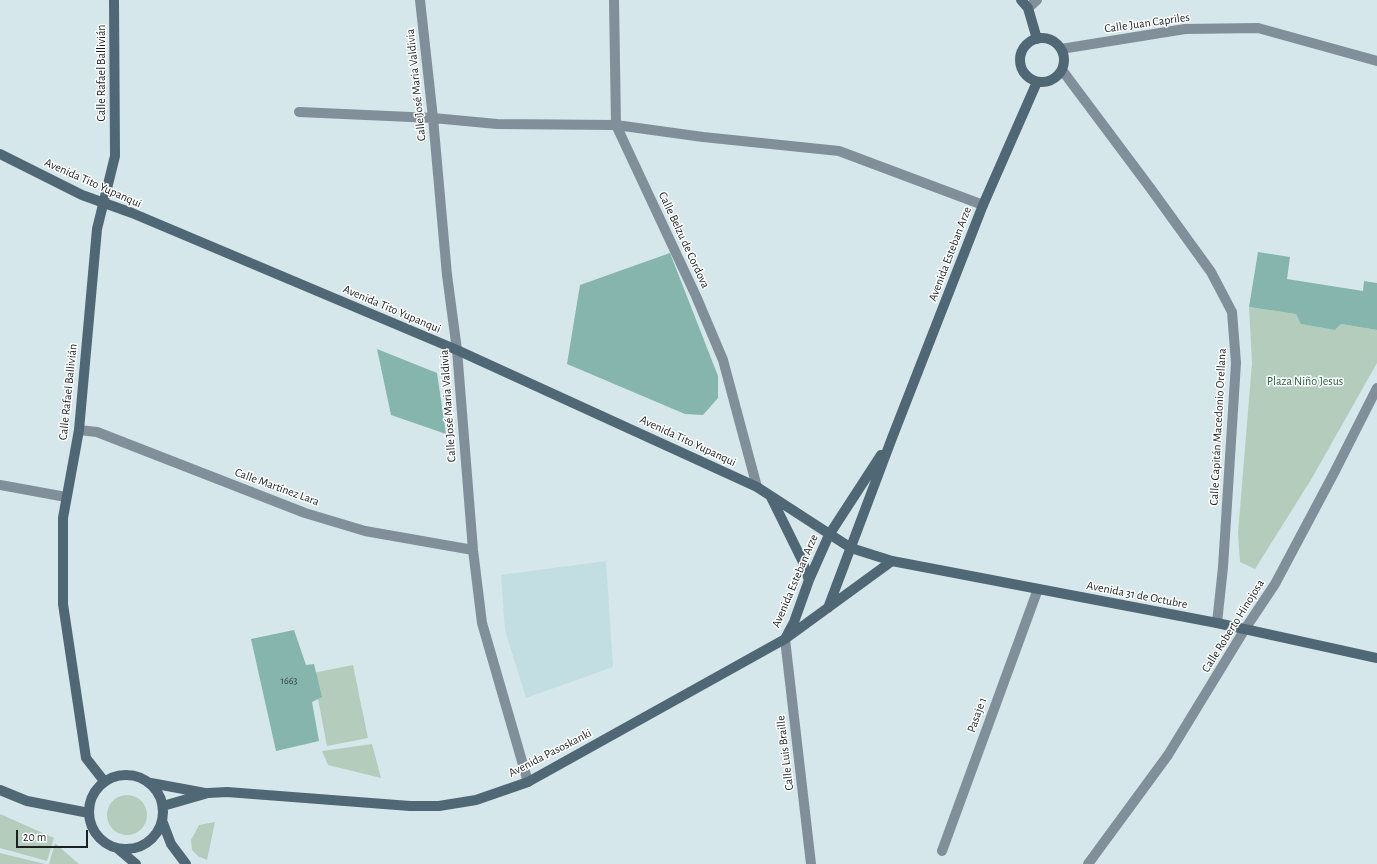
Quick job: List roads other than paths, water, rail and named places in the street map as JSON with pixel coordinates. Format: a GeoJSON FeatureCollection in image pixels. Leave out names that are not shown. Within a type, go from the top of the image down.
{"type":"FeatureCollection","features":[{"type":"Feature","properties":{"kind":"main road","name":"Calle Rafael Ballivián"},"geometry":{"type":"LineString","coordinates":[[104,781],[86,758],[64,604],[63,518],[79,430],[97,229],[114,156],[114,0]]}},
{"type":"Feature","properties":{"kind":"main road"},"geometry":{"type":"LineString","coordinates":[[1021,0],[1028,8],[1037,39]]}},
{"type":"Feature","properties":{"kind":"main road"},"geometry":{"type":"LineString","coordinates":[[1042,38],[1050,39],[1061,49],[1064,55],[1062,70],[1058,76],[1052,80],[1045,83],[1030,80],[1021,69],[1019,62],[1020,54],[1028,42],[1042,38]]}},
{"type":"Feature","properties":{"kind":"main road","name":"Avenida Esteban Arze"},"geometry":{"type":"LineString","coordinates":[[785,639],[828,608],[892,438],[983,205],[1037,82]]}},
{"type":"Feature","properties":{"kind":"main road","name":"Avenida Tito Yupanqui"},"geometry":{"type":"LineString","coordinates":[[0,154],[82,195],[132,214],[457,350],[758,487],[851,548]]}},
{"type":"Feature","properties":{"kind":"main road","name":"Avenida Esteban Arze"},"geometry":{"type":"LineString","coordinates":[[785,639],[829,535],[892,438]]}},
{"type":"Feature","properties":{"kind":"main road"},"geometry":{"type":"LineString","coordinates":[[770,495],[802,560],[809,580]]}},
{"type":"Feature","properties":{"kind":"main road","name":"Avenida 31 de Octubre"},"geometry":{"type":"LineString","coordinates":[[851,548],[892,561],[1217,623],[1377,658]]}},
{"type":"Feature","properties":{"kind":"main road"},"geometry":{"type":"LineString","coordinates":[[828,608],[892,561]]}},
{"type":"Feature","properties":{"kind":"main road","name":"Avenida Pasoskanki"},"geometry":{"type":"LineString","coordinates":[[150,783],[208,793],[227,792],[410,806],[439,806],[476,800],[528,782],[785,639]]}},
{"type":"Feature","properties":{"kind":"main road"},"geometry":{"type":"LineString","coordinates":[[128,774],[140,777],[150,783],[160,797],[163,806],[162,823],[157,834],[148,842],[138,847],[128,849],[117,848],[106,844],[97,836],[91,825],[88,813],[90,801],[96,790],[104,781],[116,776],[128,774]]}},
{"type":"Feature","properties":{"kind":"main road"},"geometry":{"type":"LineString","coordinates":[[0,790],[27,801],[88,813]]}},
{"type":"Feature","properties":{"kind":"main road","name":"Avenida Pasoskanki"},"geometry":{"type":"LineString","coordinates":[[163,806],[208,793]]}},
{"type":"Feature","properties":{"kind":"main road"},"geometry":{"type":"LineString","coordinates":[[162,823],[171,844],[186,864]]}},
{"type":"Feature","properties":{"kind":"main road"},"geometry":{"type":"LineString","coordinates":[[117,848],[136,864]]}},
{"type":"Feature","properties":{"kind":"street","name":"Calle José Maria Valdivia"},"geometry":{"type":"LineString","coordinates":[[420,0],[433,118],[447,275],[457,350],[472,550],[482,623],[528,782]]}},
{"type":"Feature","properties":{"kind":"street","name":"Calle Belzu de Cordova"},"geometry":{"type":"LineString","coordinates":[[614,0],[616,125],[696,296],[723,360],[758,487]]}},
{"type":"Feature","properties":{"kind":"street"},"geometry":{"type":"LineString","coordinates":[[1028,8],[1037,0]]}},
{"type":"Feature","properties":{"kind":"street","name":"Calle Juan Capriles"},"geometry":{"type":"LineString","coordinates":[[1061,49],[1185,29],[1258,28],[1376,58]]}},
{"type":"Feature","properties":{"kind":"street","name":"Calle Capitán Macedonio Orellana"},"geometry":{"type":"LineString","coordinates":[[1062,70],[1151,189],[1210,272],[1232,312],[1236,363],[1223,567],[1217,623]]}},
{"type":"Feature","properties":{"kind":"street"},"geometry":{"type":"LineString","coordinates":[[299,112],[433,118],[497,124],[616,125],[703,137],[839,150],[983,205]]}},
{"type":"Feature","properties":{"kind":"street","name":"Calle Roberto Hinojosa"},"geometry":{"type":"LineString","coordinates":[[1088,864],[1168,755],[1245,629],[1275,584],[1377,388]]}},
{"type":"Feature","properties":{"kind":"street","name":"Calle Martínez Lara"},"geometry":{"type":"LineString","coordinates":[[79,430],[97,432],[305,512],[365,531],[472,550]]}},
{"type":"Feature","properties":{"kind":"street"},"geometry":{"type":"LineString","coordinates":[[0,485],[66,497]]}},
{"type":"Feature","properties":{"kind":"street","name":"Pasaje 1"},"geometry":{"type":"LineString","coordinates":[[942,851],[1038,589]]}},
{"type":"Feature","properties":{"kind":"street","name":"Calle Luis Braille"},"geometry":{"type":"LineString","coordinates":[[785,639],[811,864]]}},
{"type":"Feature","properties":{"kind":"park label","name":"Plaza Niño Jesus"},"geometry":{"type":"Point","coordinates":[1305,381]}}]}
